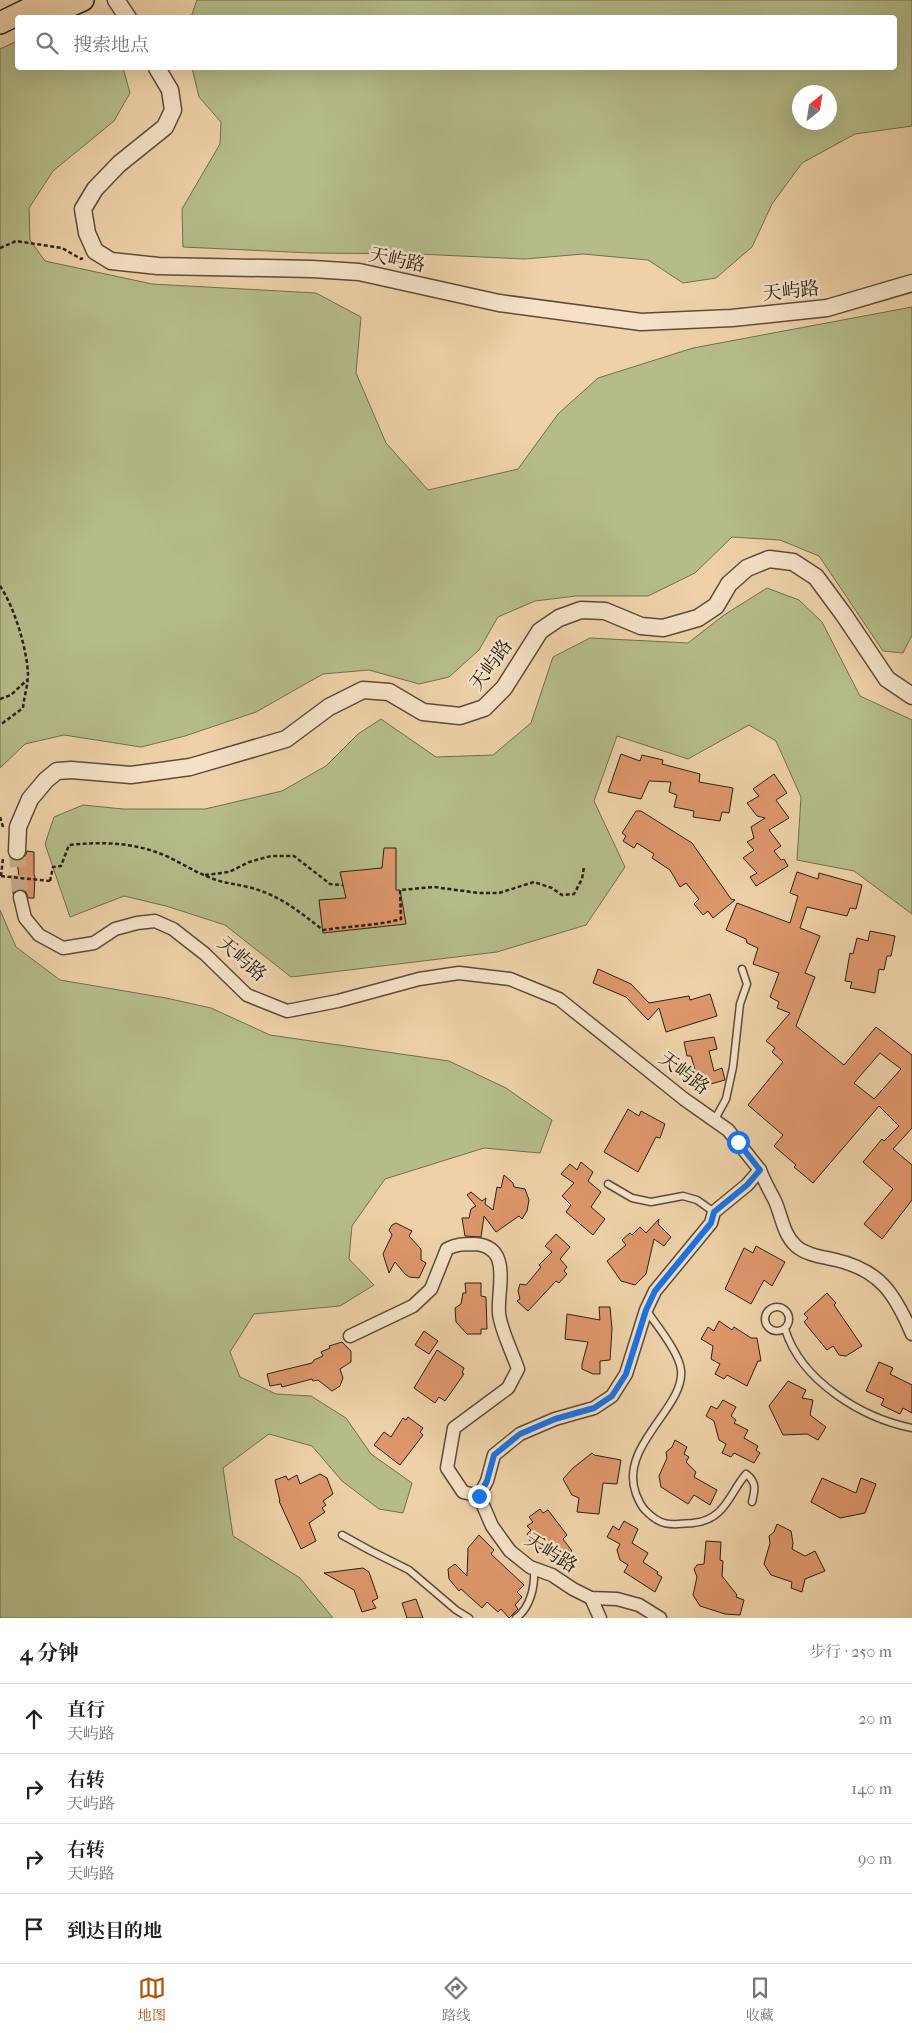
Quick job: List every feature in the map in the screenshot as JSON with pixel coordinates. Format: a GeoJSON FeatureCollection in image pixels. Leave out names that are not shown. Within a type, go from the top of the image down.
{"type":"FeatureCollection","features":[{"type":"Feature","properties":{"kind":"main road"},"geometry":{"type":"LineString","coordinates":[[0,22],[47,0]]}},
{"type":"Feature","properties":{"kind":"main road"},"geometry":{"type":"LineString","coordinates":[[50,15],[83,0]]}},
{"type":"Feature","properties":{"kind":"main road"},"geometry":{"type":"LineString","coordinates":[[0,37],[15,30]]}},
{"type":"Feature","properties":{"kind":"street"},"geometry":{"type":"LineString","coordinates":[[116,0],[126,15]]}},
{"type":"Feature","properties":{"kind":"street"},"geometry":{"type":"LineString","coordinates":[[95,251],[87,233],[83,209],[95,189],[119,164],[166,127],[173,110],[170,90],[158,70]]}},
{"type":"Feature","properties":{"kind":"street","name":"天屿路"},"geometry":{"type":"LineString","coordinates":[[95,251],[111,261],[158,266],[312,269],[359,272],[499,303],[641,322],[732,318],[827,308],[912,283]]}},
{"type":"Feature","properties":{"kind":"street","name":"天屿路"},"geometry":{"type":"LineString","coordinates":[[17,850],[18,827],[30,799],[46,780],[57,771],[71,770],[131,775],[190,767],[286,739],[329,707],[363,690],[389,692],[423,712],[460,716],[484,708],[504,688],[525,652],[540,632],[559,618],[582,610],[605,611],[641,626],[663,628],[698,618],[716,606],[729,584],[747,568],[769,559],[793,562],[816,578],[844,615],[887,680],[912,696]]}},
{"type":"Feature","properties":{"kind":"street","name":"天屿路"},"geometry":{"type":"LineString","coordinates":[[20,897],[25,918],[39,935],[63,948],[94,942],[115,929],[137,923],[155,921],[173,929],[205,954],[248,995],[287,1011],[418,979],[459,973],[510,979],[559,999],[676,1094],[728,1130],[760,1170],[776,1203],[786,1233],[796,1247],[813,1255],[852,1264],[870,1274],[890,1291],[900,1307],[912,1334]]}},
{"type":"Feature","properties":{"kind":"street"},"geometry":{"type":"LineString","coordinates":[[350,1336],[413,1306],[431,1290],[448,1249],[457,1244],[480,1244],[494,1251],[500,1263],[499,1315],[518,1369],[508,1388],[454,1428],[447,1468],[463,1492],[479,1496],[487,1481],[494,1455],[520,1434],[555,1419],[594,1408],[612,1396],[626,1374],[646,1310],[655,1291],[711,1223],[714,1212],[747,1185],[760,1170]]}},
{"type":"Feature","properties":{"kind":"street","name":"天屿路"},"geometry":{"type":"LineString","coordinates":[[479,1496],[492,1526],[510,1552],[534,1568],[552,1574],[573,1590],[591,1598]]}},
{"type":"Feature","properties":{"kind":"street"},"geometry":{"type":"LineString","coordinates":[[600,1618],[591,1598],[617,1599],[639,1605],[660,1618]]}},
{"type":"Feature","properties":{"kind":"lane"},"geometry":{"type":"LineString","coordinates":[[714,1121],[726,1099],[733,1067],[740,1004],[747,984],[742,969]]}},
{"type":"Feature","properties":{"kind":"lane"},"geometry":{"type":"LineString","coordinates":[[608,1184],[632,1198],[651,1202],[683,1196],[697,1200],[714,1212]]}},
{"type":"Feature","properties":{"kind":"lane"},"geometry":{"type":"LineString","coordinates":[[646,1310],[678,1360],[681,1371],[677,1391],[647,1437],[636,1460],[632,1482],[641,1505],[655,1521],[675,1525],[700,1522],[717,1514],[728,1503],[746,1474],[752,1479],[756,1488],[752,1502]]}},
{"type":"Feature","properties":{"kind":"lane"},"geometry":{"type":"LineString","coordinates":[[784,1329],[799,1357],[829,1389],[851,1406],[898,1425],[912,1428]]}},
{"type":"Feature","properties":{"kind":"lane"},"geometry":{"type":"LineString","coordinates":[[342,1534],[371,1552],[410,1570],[456,1610],[469,1618]]}},
{"type":"Feature","properties":{"kind":"lane"},"geometry":{"type":"LineString","coordinates":[[516,1618],[522,1614],[530,1600],[535,1581],[534,1568]]}},
{"type":"Feature","properties":{"kind":"path"},"geometry":{"type":"LineString","coordinates":[[0,248],[16,242],[62,248],[81,259],[95,251]]}},
{"type":"Feature","properties":{"kind":"path"},"geometry":{"type":"LineString","coordinates":[[0,586],[6,594],[19,628],[28,674],[23,708],[0,725]]}},
{"type":"Feature","properties":{"kind":"path"},"geometry":{"type":"LineString","coordinates":[[0,699],[11,694],[27,680]]}},
{"type":"Feature","properties":{"kind":"path"},"geometry":{"type":"LineString","coordinates":[[1,876],[50,880],[53,868],[61,866],[69,845],[121,843],[157,852],[204,876],[224,883],[248,887],[290,904],[323,930],[379,925],[401,919],[400,890],[434,887],[479,893],[499,893],[534,882],[552,888],[562,895],[574,894],[582,879],[584,867]]}},
{"type":"Feature","properties":{"kind":"path"},"geometry":{"type":"LineString","coordinates":[[204,876],[229,872],[249,862],[271,856],[294,856],[330,884],[343,885]]}},
{"type":"Feature","properties":{"kind":"green space"},"geometry":{"type":"Polygon","coordinates":[[[197,0],[912,0],[912,126],[855,134],[802,163],[772,204],[752,247],[716,278],[683,283],[648,260],[583,254],[525,259],[418,254],[311,253],[183,247],[182,209],[220,144],[221,122],[199,97],[192,70],[897,70],[897,15],[192,15],[197,0]]]}},
{"type":"Feature","properties":{"kind":"green space"},"geometry":{"type":"Polygon","coordinates":[[[15,42],[15,70],[124,70],[130,93],[114,121],[53,171],[29,208],[30,240],[45,261],[152,284],[316,293],[361,317],[356,373],[386,443],[428,490],[518,469],[558,414],[598,378],[693,348],[912,307],[912,635],[903,653],[883,651],[819,556],[780,540],[732,537],[695,573],[648,596],[576,596],[535,601],[498,617],[479,650],[449,677],[419,684],[369,670],[323,674],[256,712],[185,736],[141,747],[64,735],[25,744],[0,768],[0,49],[15,42]]]}},
{"type":"Feature","properties":{"kind":"green space"},"geometry":{"type":"Polygon","coordinates":[[[767,588],[799,600],[822,622],[860,696],[912,720],[912,914],[854,871],[797,860],[801,797],[776,741],[749,725],[688,759],[617,736],[594,801],[625,867],[586,925],[497,952],[291,977],[225,925],[166,906],[124,896],[70,917],[45,844],[54,817],[83,805],[123,809],[205,809],[282,791],[326,766],[358,734],[381,719],[436,757],[493,755],[531,723],[553,657],[590,638],[688,643],[724,615],[767,588]]]}},
{"type":"Feature","properties":{"kind":"green space"},"geometry":{"type":"Polygon","coordinates":[[[0,910],[16,947],[60,980],[166,998],[211,1008],[270,1035],[449,1061],[506,1088],[552,1120],[540,1153],[484,1148],[385,1179],[352,1226],[349,1259],[374,1285],[340,1306],[254,1314],[230,1352],[240,1377],[276,1394],[311,1396],[346,1418],[371,1454],[412,1483],[403,1513],[379,1509],[342,1481],[312,1446],[269,1434],[223,1468],[233,1536],[300,1578],[333,1618],[0,1618],[0,910]]]}},
{"type":"Feature","properties":{"kind":"building"},"geometry":{"type":"Polygon","coordinates":[[[621,754],[640,761],[642,755],[663,760],[662,764],[700,774],[699,782],[733,788],[729,813],[722,812],[720,821],[693,817],[694,811],[674,807],[677,795],[669,792],[671,782],[649,781],[641,799],[608,792],[621,754]]]}},
{"type":"Feature","properties":{"kind":"building"},"geometry":{"type":"Polygon","coordinates":[[[774,774],[787,793],[776,800],[789,818],[769,830],[781,846],[774,851],[781,860],[784,859],[788,866],[756,886],[750,877],[757,873],[743,858],[754,850],[747,842],[754,838],[751,827],[765,818],[757,816],[747,803],[759,796],[753,789],[774,774]]]}},
{"type":"Feature","properties":{"kind":"building"},"geometry":{"type":"Polygon","coordinates":[[[636,811],[641,811],[692,843],[731,899],[735,900],[713,918],[708,911],[703,915],[694,904],[699,899],[686,883],[680,887],[670,870],[652,858],[654,854],[637,843],[634,848],[623,841],[626,836],[622,833],[636,811]]]}},
{"type":"Feature","properties":{"kind":"building"},"geometry":{"type":"Polygon","coordinates":[[[384,848],[396,848],[396,890],[400,890],[406,924],[323,933],[319,900],[346,898],[340,872],[382,868],[384,848]]]}},
{"type":"Feature","properties":{"kind":"building"},"geometry":{"type":"Polygon","coordinates":[[[27,851],[34,852],[34,898],[28,898],[26,892],[22,889],[18,889],[13,894],[14,876],[19,877],[17,861],[25,857],[27,851]]]}},
{"type":"Feature","properties":{"kind":"building"},"geometry":{"type":"Polygon","coordinates":[[[797,872],[818,879],[819,873],[862,885],[856,909],[850,908],[847,916],[807,907],[800,928],[820,936],[805,973],[815,977],[796,1026],[844,1065],[876,1027],[912,1055],[912,1128],[893,1149],[912,1165],[912,1200],[882,1239],[864,1224],[893,1189],[863,1162],[882,1139],[884,1141],[899,1126],[879,1106],[813,1183],[774,1146],[783,1135],[748,1105],[783,1062],[772,1052],[775,1048],[766,1041],[790,1013],[777,1008],[779,1002],[770,997],[779,973],[753,964],[758,948],[747,943],[746,939],[726,930],[737,903],[790,923],[798,896],[790,893],[797,872]],[[880,1053],[854,1083],[874,1099],[901,1069],[880,1053]]]}},
{"type":"Feature","properties":{"kind":"building"},"geometry":{"type":"Polygon","coordinates":[[[870,931],[895,936],[891,956],[887,956],[884,970],[879,969],[875,993],[850,988],[852,982],[845,981],[850,953],[853,954],[857,938],[868,941],[870,931]]]}},
{"type":"Feature","properties":{"kind":"building"},"geometry":{"type":"Polygon","coordinates":[[[598,969],[631,984],[649,1003],[689,996],[690,1000],[710,994],[717,1016],[666,1032],[659,1008],[648,1020],[626,997],[593,983],[598,969]]]}},
{"type":"Feature","properties":{"kind":"building"},"geometry":{"type":"Polygon","coordinates":[[[714,1037],[717,1049],[709,1051],[714,1071],[722,1068],[725,1080],[700,1087],[691,1056],[687,1056],[684,1042],[714,1037]]]}},
{"type":"Feature","properties":{"kind":"building"},"geometry":{"type":"Polygon","coordinates":[[[628,1109],[639,1116],[641,1111],[665,1124],[660,1138],[656,1137],[638,1172],[604,1152],[628,1109]]]}},
{"type":"Feature","properties":{"kind":"building"},"geometry":{"type":"Polygon","coordinates":[[[581,1162],[593,1172],[588,1181],[601,1192],[591,1207],[605,1219],[593,1235],[566,1212],[571,1205],[562,1196],[574,1183],[561,1174],[570,1164],[577,1170],[581,1162]]]}},
{"type":"Feature","properties":{"kind":"building"},"geometry":{"type":"Polygon","coordinates":[[[504,1175],[513,1183],[514,1187],[525,1189],[529,1200],[527,1211],[522,1219],[519,1216],[496,1232],[484,1216],[481,1237],[465,1236],[462,1218],[469,1218],[471,1209],[476,1206],[467,1195],[471,1192],[482,1201],[486,1198],[485,1204],[493,1210],[497,1187],[501,1188],[504,1175]]]}},
{"type":"Feature","properties":{"kind":"building"},"geometry":{"type":"Polygon","coordinates":[[[659,1219],[658,1224],[671,1237],[664,1246],[654,1239],[646,1274],[635,1285],[621,1281],[607,1261],[626,1245],[622,1240],[630,1233],[632,1235],[640,1227],[646,1233],[659,1219]]]}},
{"type":"Feature","properties":{"kind":"building"},"geometry":{"type":"Polygon","coordinates":[[[396,1223],[412,1231],[409,1236],[421,1249],[421,1260],[426,1263],[419,1278],[409,1277],[395,1262],[389,1273],[383,1254],[392,1235],[389,1230],[396,1223]]]}},
{"type":"Feature","properties":{"kind":"building"},"geometry":{"type":"Polygon","coordinates":[[[556,1234],[570,1247],[560,1259],[567,1267],[564,1271],[567,1274],[559,1283],[556,1281],[528,1311],[517,1301],[520,1299],[518,1291],[520,1284],[526,1285],[541,1267],[539,1265],[552,1252],[545,1246],[556,1234]]]}},
{"type":"Feature","properties":{"kind":"building"},"geometry":{"type":"Polygon","coordinates":[[[756,1246],[785,1262],[772,1286],[764,1280],[751,1304],[725,1289],[744,1248],[753,1253],[756,1246]]]}},
{"type":"Feature","properties":{"kind":"building"},"geometry":{"type":"Polygon","coordinates":[[[465,1283],[481,1283],[481,1296],[486,1297],[487,1329],[481,1329],[481,1334],[467,1334],[456,1322],[455,1308],[461,1304],[463,1293],[466,1293],[465,1283]]]}},
{"type":"Feature","properties":{"kind":"building"},"geometry":{"type":"Polygon","coordinates":[[[827,1293],[836,1303],[834,1305],[862,1346],[846,1356],[839,1355],[833,1346],[827,1350],[804,1322],[808,1318],[804,1314],[827,1293]]]}},
{"type":"Feature","properties":{"kind":"building"},"geometry":{"type":"Polygon","coordinates":[[[599,1307],[610,1307],[612,1329],[610,1360],[600,1361],[600,1374],[593,1374],[582,1369],[588,1342],[565,1339],[567,1314],[600,1320],[599,1307]]]}},
{"type":"Feature","properties":{"kind":"building"},"geometry":{"type":"Polygon","coordinates":[[[719,1321],[732,1330],[734,1327],[751,1338],[757,1338],[761,1361],[758,1361],[747,1386],[727,1375],[724,1379],[715,1374],[720,1364],[711,1359],[713,1346],[701,1339],[708,1327],[714,1331],[719,1321]]]}},
{"type":"Feature","properties":{"kind":"building"},"geometry":{"type":"Polygon","coordinates":[[[424,1331],[438,1341],[429,1354],[415,1345],[424,1331]]]}},
{"type":"Feature","properties":{"kind":"building"},"geometry":{"type":"Polygon","coordinates":[[[342,1342],[351,1351],[351,1362],[340,1369],[343,1378],[340,1386],[332,1391],[318,1380],[313,1381],[312,1379],[282,1387],[281,1384],[270,1386],[267,1374],[312,1363],[323,1356],[321,1352],[330,1348],[329,1346],[342,1342]]]}},
{"type":"Feature","properties":{"kind":"building"},"geometry":{"type":"Polygon","coordinates":[[[437,1350],[464,1368],[462,1373],[464,1374],[445,1401],[439,1397],[435,1403],[414,1388],[437,1350]]]}},
{"type":"Feature","properties":{"kind":"building"},"geometry":{"type":"Polygon","coordinates":[[[879,1362],[893,1368],[890,1374],[912,1385],[912,1413],[903,1408],[900,1414],[881,1405],[884,1399],[866,1391],[879,1362]]]}},
{"type":"Feature","properties":{"kind":"building"},"geometry":{"type":"Polygon","coordinates":[[[788,1381],[806,1390],[802,1398],[813,1400],[810,1415],[826,1427],[818,1440],[807,1434],[783,1435],[769,1406],[788,1381]]]}},
{"type":"Feature","properties":{"kind":"building"},"geometry":{"type":"Polygon","coordinates":[[[723,1400],[736,1407],[731,1416],[736,1420],[734,1423],[748,1430],[744,1438],[758,1446],[756,1450],[760,1453],[754,1463],[734,1453],[731,1457],[722,1453],[726,1444],[719,1440],[714,1421],[706,1416],[711,1406],[717,1409],[723,1400]]]}},
{"type":"Feature","properties":{"kind":"building"},"geometry":{"type":"Polygon","coordinates":[[[408,1417],[423,1428],[420,1432],[423,1435],[400,1465],[374,1445],[384,1432],[391,1437],[403,1418],[406,1420],[408,1417]]]}},
{"type":"Feature","properties":{"kind":"building"},"geometry":{"type":"Polygon","coordinates":[[[675,1440],[687,1447],[684,1454],[689,1457],[686,1462],[696,1472],[694,1477],[717,1490],[710,1505],[694,1495],[688,1504],[661,1487],[659,1476],[667,1458],[666,1452],[672,1447],[675,1440]]]}},
{"type":"Feature","properties":{"kind":"building"},"geometry":{"type":"Polygon","coordinates":[[[592,1453],[621,1460],[617,1484],[603,1483],[599,1514],[577,1512],[579,1498],[572,1495],[563,1479],[573,1468],[592,1453]]]}},
{"type":"Feature","properties":{"kind":"building"},"geometry":{"type":"Polygon","coordinates":[[[320,1474],[327,1478],[333,1494],[323,1501],[326,1505],[322,1508],[325,1512],[309,1523],[316,1541],[301,1549],[279,1501],[275,1480],[286,1476],[288,1480],[297,1475],[300,1484],[320,1474]]]}},
{"type":"Feature","properties":{"kind":"building"},"geometry":{"type":"Polygon","coordinates":[[[822,1478],[856,1493],[861,1478],[876,1484],[865,1513],[840,1518],[811,1502],[822,1478]]]}},
{"type":"Feature","properties":{"kind":"building"},"geometry":{"type":"Polygon","coordinates":[[[540,1509],[543,1513],[548,1510],[567,1535],[563,1539],[572,1551],[559,1561],[550,1549],[547,1551],[536,1547],[530,1541],[527,1534],[531,1530],[527,1526],[533,1522],[529,1517],[540,1509]]]}},
{"type":"Feature","properties":{"kind":"building"},"geometry":{"type":"Polygon","coordinates":[[[624,1521],[638,1529],[632,1543],[648,1553],[643,1562],[662,1577],[655,1592],[624,1572],[628,1565],[620,1560],[617,1550],[620,1544],[607,1537],[613,1526],[619,1530],[624,1521]]]}},
{"type":"Feature","properties":{"kind":"building"},"geometry":{"type":"Polygon","coordinates":[[[777,1524],[791,1531],[792,1549],[805,1556],[815,1551],[825,1571],[805,1579],[802,1592],[791,1588],[792,1582],[771,1575],[764,1564],[770,1543],[769,1536],[774,1532],[777,1524]]]}},
{"type":"Feature","properties":{"kind":"building"},"geometry":{"type":"Polygon","coordinates":[[[479,1535],[494,1550],[491,1554],[524,1585],[517,1592],[522,1597],[515,1605],[518,1609],[509,1618],[501,1609],[498,1612],[487,1602],[482,1608],[461,1589],[459,1591],[449,1579],[448,1569],[455,1564],[467,1576],[468,1548],[479,1535]]]}},
{"type":"Feature","properties":{"kind":"building"},"geometry":{"type":"Polygon","coordinates":[[[706,1541],[721,1542],[720,1560],[723,1561],[722,1576],[737,1595],[736,1597],[744,1600],[740,1615],[725,1614],[700,1606],[693,1595],[697,1577],[694,1569],[697,1565],[704,1564],[706,1541]]]}},
{"type":"Feature","properties":{"kind":"building"},"geometry":{"type":"Polygon","coordinates":[[[363,1568],[369,1572],[378,1598],[372,1601],[376,1608],[362,1612],[354,1590],[324,1573],[363,1568]]]}},
{"type":"Feature","properties":{"kind":"building"},"geometry":{"type":"Polygon","coordinates":[[[416,1599],[423,1618],[407,1618],[402,1603],[416,1599]]]}},
{"type":"Feature","properties":{"kind":"tunnel"},"geometry":{"type":"LineString","coordinates":[[17,851],[20,897]]}},
{"type":"Feature","properties":{"kind":"route"},"geometry":{"type":"LineString","coordinates":[[479,1496],[487,1481],[494,1455],[520,1434],[555,1419],[594,1408],[612,1396],[626,1374],[646,1310],[655,1291],[711,1223],[714,1212],[747,1185],[760,1170],[738,1142]]}}]}
